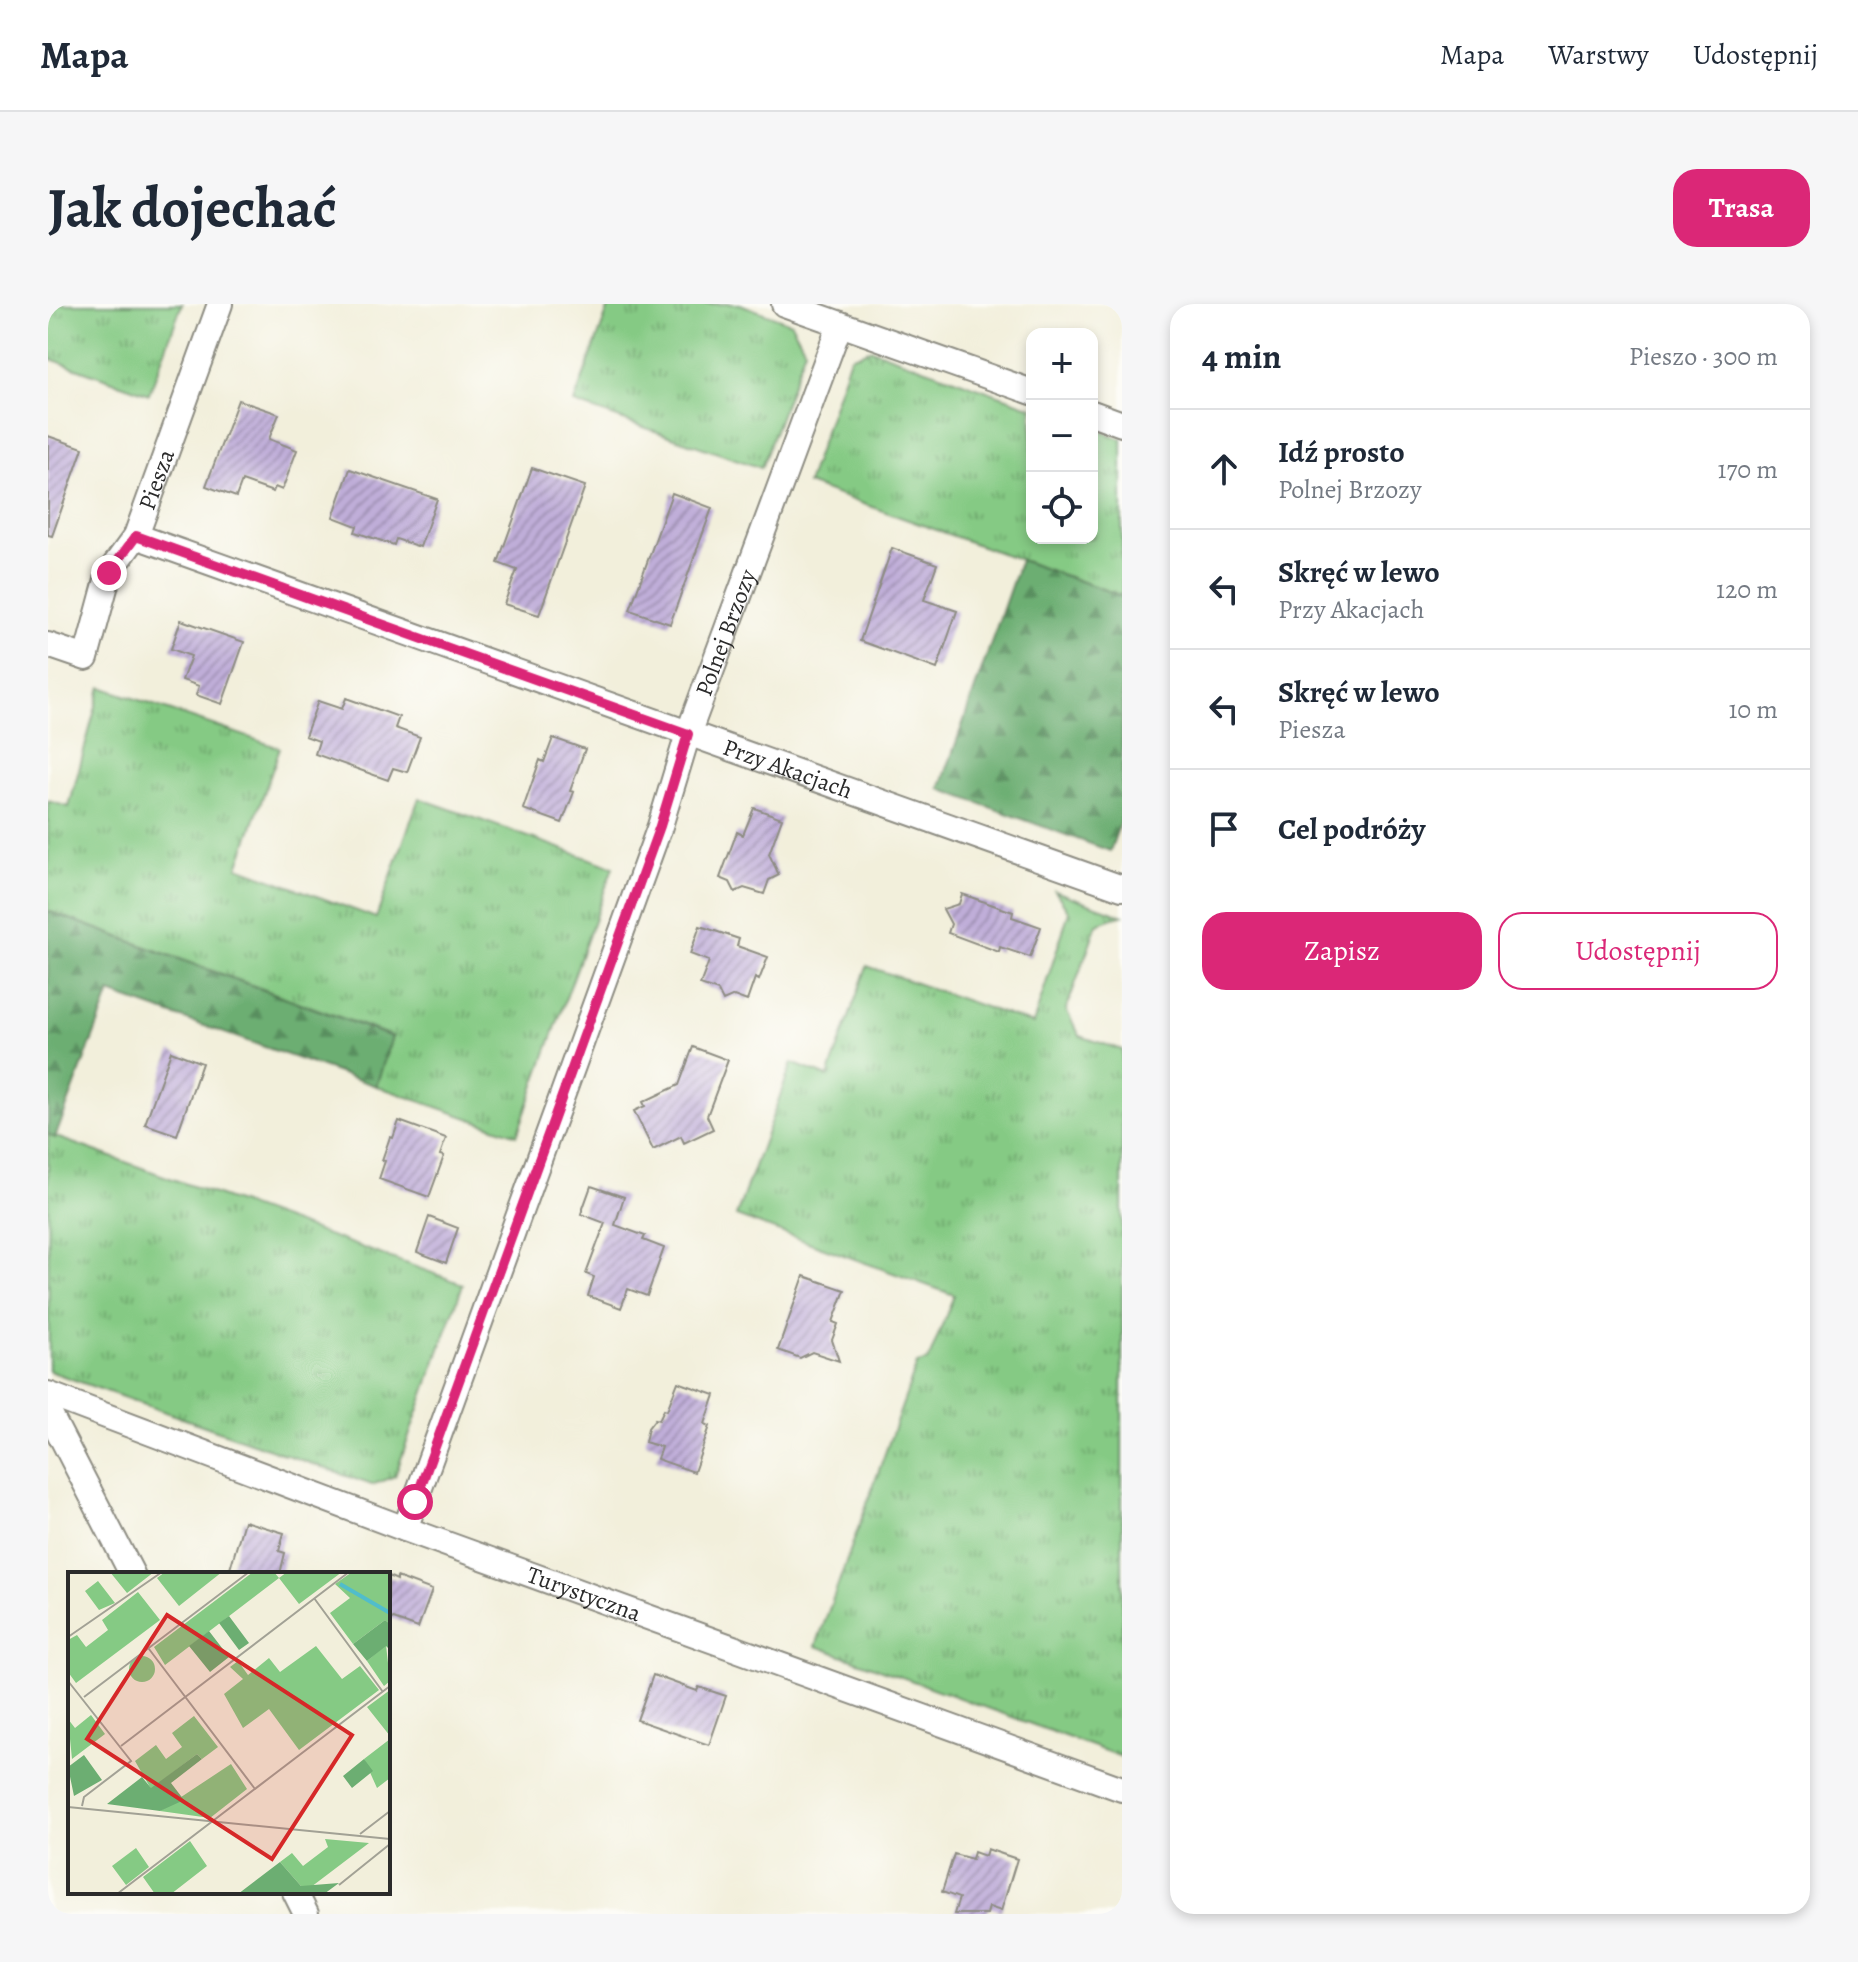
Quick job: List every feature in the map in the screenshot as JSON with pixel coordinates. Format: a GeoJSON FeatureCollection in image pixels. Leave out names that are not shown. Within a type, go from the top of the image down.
{"type":"FeatureCollection","features":[{"type":"Feature","properties":{"kind":"street","name":"Piesza"},"geometry":{"type":"LineString","coordinates":[[48,645],[86,658],[109,573],[136,536],[220,304]]}},
{"type":"Feature","properties":{"kind":"street"},"geometry":{"type":"LineString","coordinates":[[784,304],[1026,390]]}},
{"type":"Feature","properties":{"kind":"street","name":"Polnej Brzozy"},"geometry":{"type":"LineString","coordinates":[[405,1529],[660,826],[688,734],[840,324]]}},
{"type":"Feature","properties":{"kind":"street"},"geometry":{"type":"LineString","coordinates":[[1098,415],[1122,424]]}},
{"type":"Feature","properties":{"kind":"street","name":"Przy Akacjach"},"geometry":{"type":"LineString","coordinates":[[136,536],[1122,888]]}},
{"type":"Feature","properties":{"kind":"street","name":"Turystyczna"},"geometry":{"type":"LineString","coordinates":[[48,1394],[405,1529],[1122,1789]]}},
{"type":"Feature","properties":{"kind":"street"},"geometry":{"type":"LineString","coordinates":[[48,1411],[131,1572]]}},
{"type":"Feature","properties":{"kind":"street"},"geometry":{"type":"LineString","coordinates":[[296,1894],[306,1914]]}},
{"type":"Feature","properties":{"kind":"green space"},"geometry":{"type":"Polygon","coordinates":[[[48,304],[182,304],[149,394],[48,358],[48,304]]]}},
{"type":"Feature","properties":{"kind":"green space"},"geometry":{"type":"Polygon","coordinates":[[[610,304],[740,304],[791,323],[805,349],[761,468],[574,403],[610,304]]]}},
{"type":"Feature","properties":{"kind":"green space"},"geometry":{"type":"Polygon","coordinates":[[[871,349],[1026,405],[1026,544],[1098,544],[1098,430],[1122,439],[1122,596],[807,484],[850,357],[871,349]]]}},
{"type":"Feature","properties":{"kind":"green space"},"geometry":{"type":"Polygon","coordinates":[[[1020,560],[1122,596],[1122,817],[1110,851],[940,789],[1020,560]]]}},
{"type":"Feature","properties":{"kind":"green space"},"geometry":{"type":"Polygon","coordinates":[[[101,687],[280,748],[238,867],[376,918],[419,798],[613,867],[517,1135],[376,1086],[392,1036],[48,911],[48,801],[69,807],[101,687]]]}},
{"type":"Feature","properties":{"kind":"green space"},"geometry":{"type":"Polygon","coordinates":[[[1055,891],[1122,915],[1097,924],[1066,1010],[1080,1036],[1122,1050],[1122,1757],[816,1646],[917,1364],[928,1361],[954,1295],[736,1216],[792,1063],[828,1077],[867,966],[1033,1024],[1069,912],[1055,891]]]}},
{"type":"Feature","properties":{"kind":"green space"},"geometry":{"type":"Polygon","coordinates":[[[48,911],[392,1037],[376,1086],[110,993],[55,1138],[48,1134],[48,911]]]}},
{"type":"Feature","properties":{"kind":"green space"},"geometry":{"type":"Polygon","coordinates":[[[48,1134],[463,1284],[395,1476],[372,1485],[49,1371],[48,1134]]]}},
{"type":"Feature","properties":{"kind":"building"},"geometry":{"type":"Polygon","coordinates":[[[238,400],[279,414],[269,439],[297,450],[282,490],[275,487],[273,492],[242,481],[236,497],[206,486],[238,400]]]}},
{"type":"Feature","properties":{"kind":"building"},"geometry":{"type":"Polygon","coordinates":[[[48,436],[83,448],[52,536],[48,535],[48,436]]]}},
{"type":"Feature","properties":{"kind":"building"},"geometry":{"type":"Polygon","coordinates":[[[532,468],[585,486],[539,615],[504,604],[517,570],[498,563],[532,468]]]}},
{"type":"Feature","properties":{"kind":"building"},"geometry":{"type":"Polygon","coordinates":[[[350,469],[437,499],[420,547],[396,539],[394,545],[355,532],[357,526],[333,517],[350,469]]]}},
{"type":"Feature","properties":{"kind":"building"},"geometry":{"type":"Polygon","coordinates":[[[672,493],[712,508],[670,624],[630,610],[672,493]]]}},
{"type":"Feature","properties":{"kind":"building"},"geometry":{"type":"Polygon","coordinates":[[[892,548],[937,564],[924,600],[957,611],[937,669],[860,641],[892,548]]]}},
{"type":"Feature","properties":{"kind":"building"},"geometry":{"type":"Polygon","coordinates":[[[181,620],[244,642],[222,704],[196,695],[199,686],[182,680],[191,656],[171,649],[181,620]]]}},
{"type":"Feature","properties":{"kind":"building"},"geometry":{"type":"Polygon","coordinates":[[[346,698],[399,717],[395,728],[420,737],[407,772],[393,768],[388,780],[315,754],[319,741],[305,736],[318,701],[342,709],[346,698]]]}},
{"type":"Feature","properties":{"kind":"building"},"geometry":{"type":"Polygon","coordinates":[[[553,738],[585,749],[562,823],[523,809],[540,760],[544,762],[553,738]]]}},
{"type":"Feature","properties":{"kind":"building"},"geometry":{"type":"Polygon","coordinates":[[[754,808],[782,818],[769,854],[779,875],[769,880],[764,894],[744,888],[735,892],[730,882],[720,878],[737,832],[743,835],[754,808]]]}},
{"type":"Feature","properties":{"kind":"building"},"geometry":{"type":"Polygon","coordinates":[[[962,894],[1013,912],[1012,917],[1041,927],[1030,957],[1000,947],[999,952],[948,933],[951,924],[943,909],[959,904],[962,894]]]}},
{"type":"Feature","properties":{"kind":"building"},"geometry":{"type":"Polygon","coordinates":[[[700,926],[739,939],[737,946],[768,957],[759,980],[755,978],[747,1001],[734,996],[723,1001],[718,991],[700,985],[709,961],[690,954],[700,926]]]}},
{"type":"Feature","properties":{"kind":"building"},"geometry":{"type":"Polygon","coordinates":[[[693,1047],[728,1060],[707,1116],[713,1129],[684,1143],[681,1136],[653,1150],[634,1111],[645,1106],[643,1102],[679,1085],[693,1047]]]}},
{"type":"Feature","properties":{"kind":"building"},"geometry":{"type":"Polygon","coordinates":[[[171,1051],[202,1063],[177,1135],[145,1124],[171,1051]]]}},
{"type":"Feature","properties":{"kind":"building"},"geometry":{"type":"Polygon","coordinates":[[[399,1121],[446,1138],[440,1155],[444,1156],[429,1197],[379,1179],[385,1161],[382,1160],[399,1121]]]}},
{"type":"Feature","properties":{"kind":"building"},"geometry":{"type":"Polygon","coordinates":[[[591,1186],[624,1197],[615,1225],[645,1236],[643,1240],[664,1248],[647,1296],[628,1289],[621,1308],[588,1296],[594,1277],[586,1274],[605,1223],[581,1214],[591,1186]]]}},
{"type":"Feature","properties":{"kind":"building"},"geometry":{"type":"Polygon","coordinates":[[[429,1217],[458,1228],[446,1263],[417,1252],[429,1217]]]}},
{"type":"Feature","properties":{"kind":"building"},"geometry":{"type":"Polygon","coordinates":[[[804,1276],[845,1290],[833,1322],[838,1324],[832,1340],[839,1361],[812,1352],[800,1358],[778,1350],[804,1276]]]}},
{"type":"Feature","properties":{"kind":"building"},"geometry":{"type":"Polygon","coordinates":[[[678,1382],[715,1395],[705,1424],[710,1426],[694,1472],[657,1459],[661,1447],[645,1442],[648,1428],[655,1419],[659,1420],[664,1409],[667,1410],[678,1382]]]}},
{"type":"Feature","properties":{"kind":"building"},"geometry":{"type":"Polygon","coordinates":[[[244,1521],[284,1533],[279,1551],[285,1553],[280,1572],[230,1569],[244,1521]]]}},
{"type":"Feature","properties":{"kind":"building"},"geometry":{"type":"Polygon","coordinates":[[[390,1577],[432,1590],[418,1628],[390,1618],[390,1577]]]}},
{"type":"Feature","properties":{"kind":"building"},"geometry":{"type":"Polygon","coordinates":[[[653,1675],[697,1691],[699,1687],[726,1696],[709,1745],[637,1720],[653,1675]]]}},
{"type":"Feature","properties":{"kind":"building"},"geometry":{"type":"Polygon","coordinates":[[[987,1849],[1017,1859],[1001,1911],[989,1907],[987,1914],[954,1914],[959,1898],[942,1892],[954,1854],[972,1859],[974,1852],[985,1856],[987,1849]]]}},
{"type":"Feature","properties":{"kind":"route"},"geometry":{"type":"LineString","coordinates":[[109,573],[136,536],[688,734],[660,826],[415,1502]]}}]}
